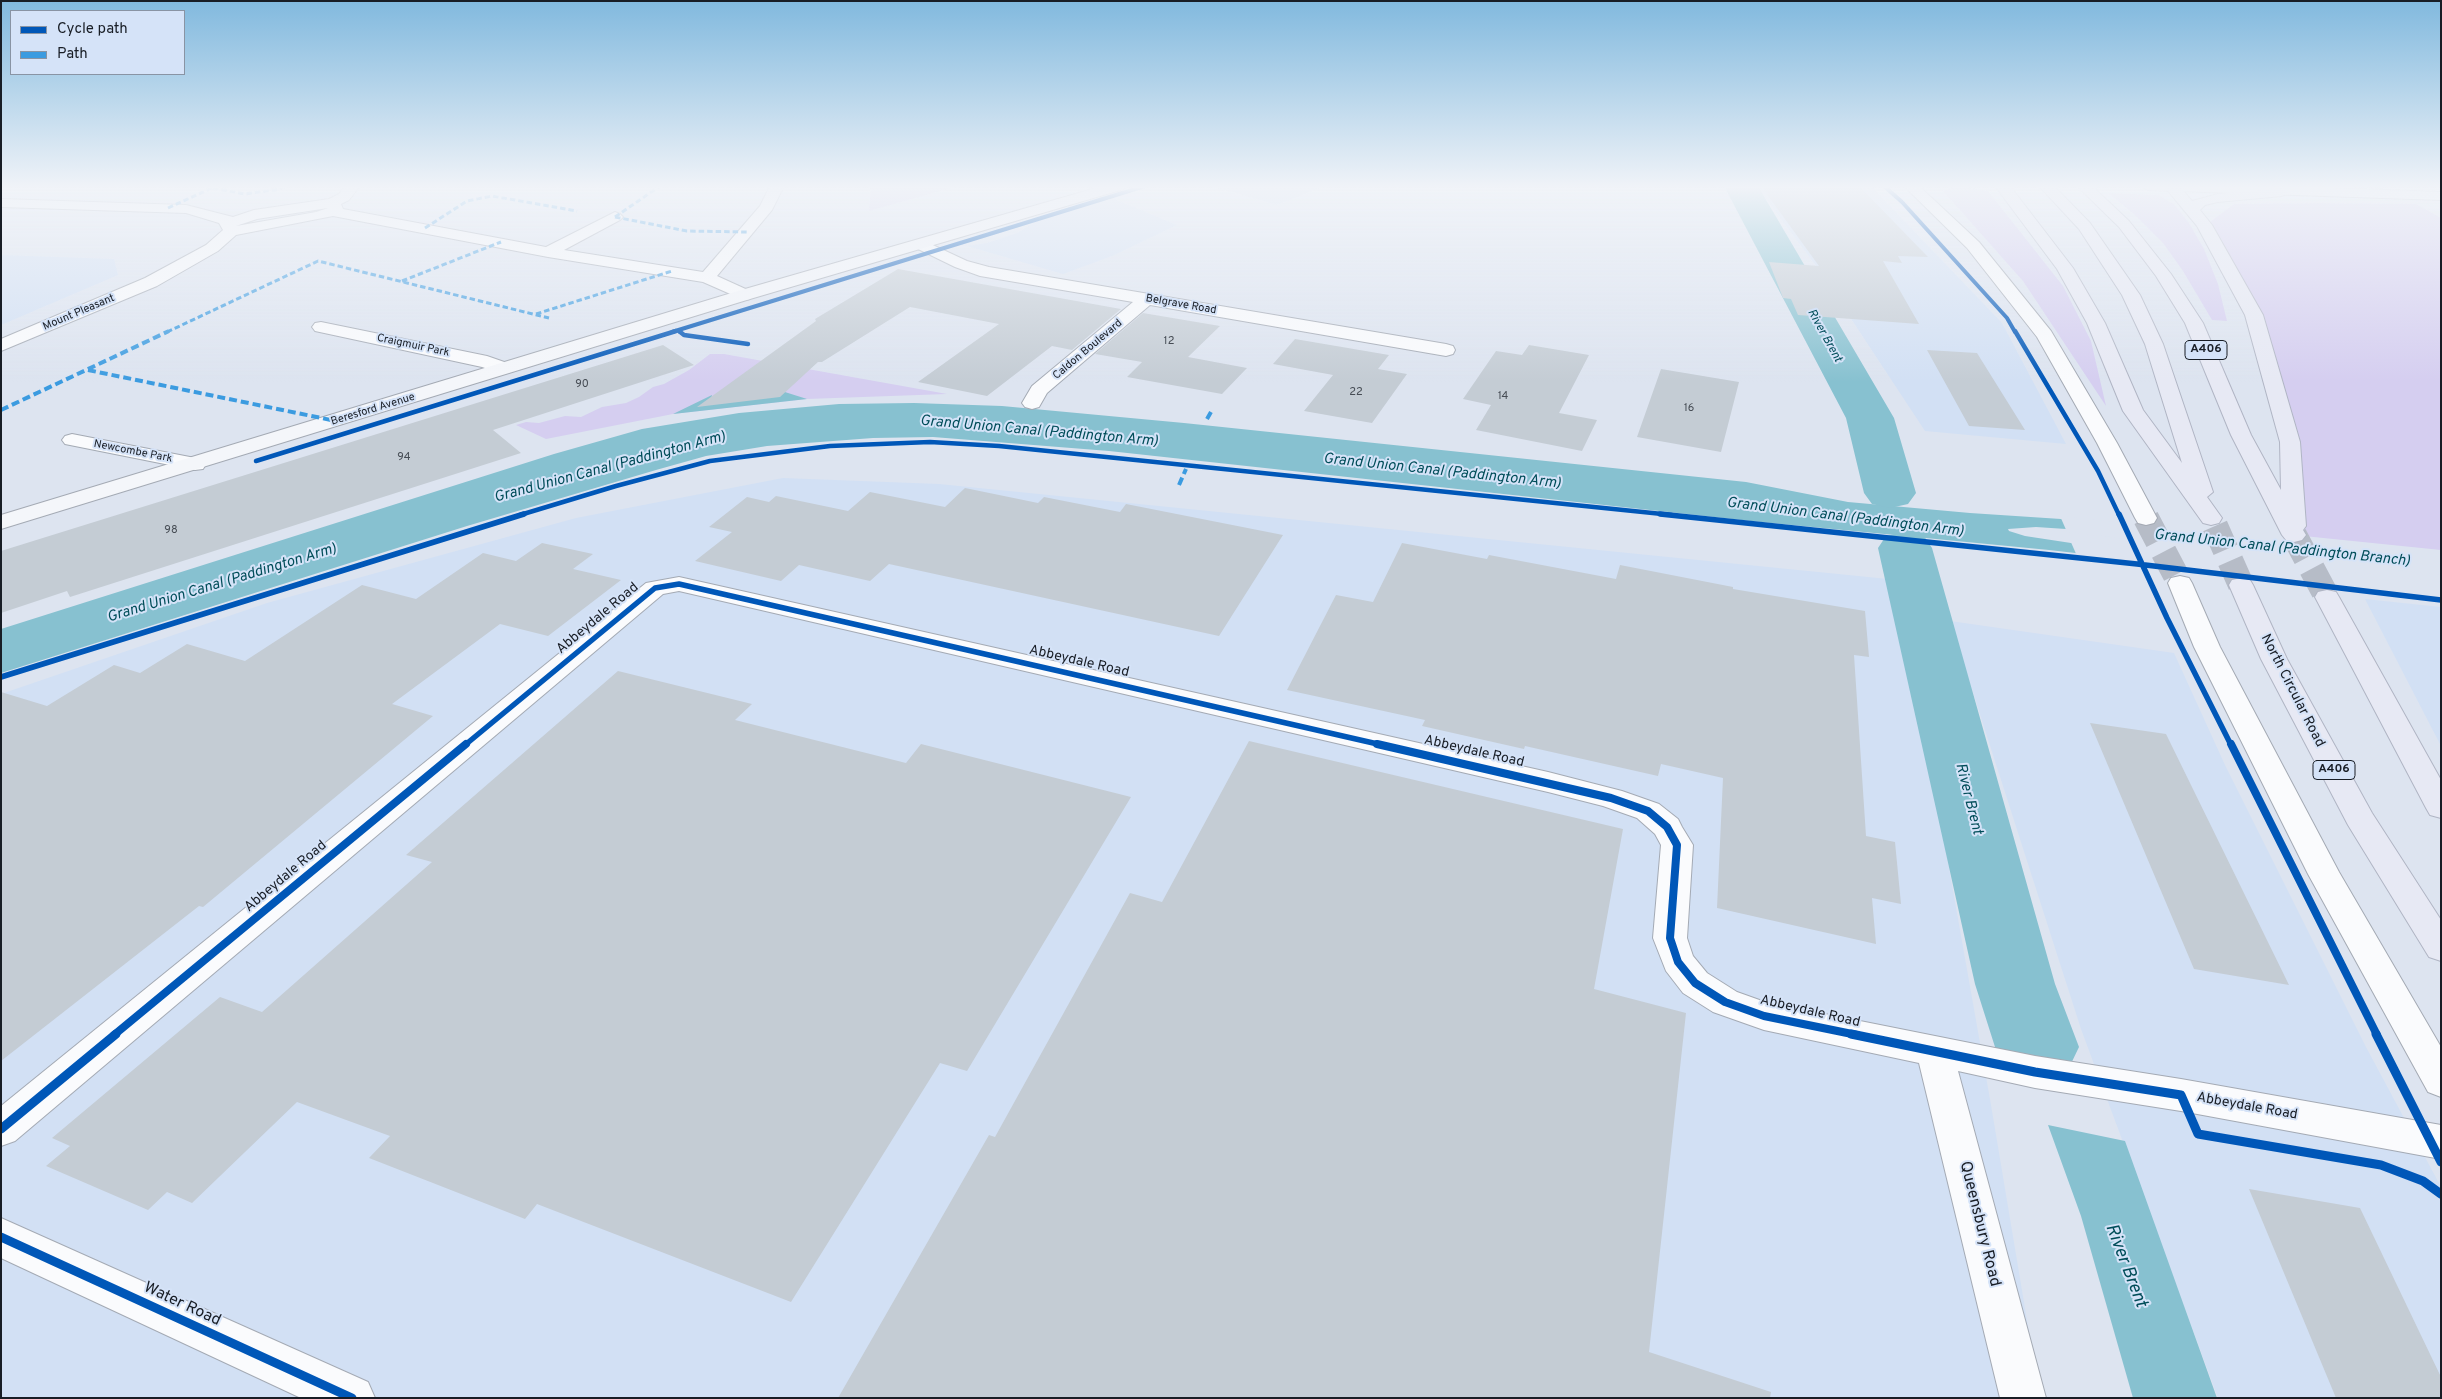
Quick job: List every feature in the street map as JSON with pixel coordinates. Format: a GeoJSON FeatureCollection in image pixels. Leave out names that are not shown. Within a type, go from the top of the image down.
{"type":"FeatureCollection","features":[{"type":"Feature","properties":{"kind":"highway"},"geometry":{"type":"LineString","coordinates":[[2052,251],[2065,268],[2096,323],[2133,411],[2213,522],[2154,344],[2131,296],[2102,251]]}},
{"type":"Feature","properties":{"kind":"highway","name":"A406"},"geometry":{"type":"LineString","coordinates":[[2146,251],[2163,274],[2194,323],[2241,435],[2294,535],[2290,442],[2254,315],[2218,251]]}},
{"type":"Feature","properties":{"kind":"highway","name":"North Circular Road"},"geometry":{"type":"LineString","coordinates":[[2241,585],[2274,659],[2358,817],[2441,948]]}},
{"type":"Feature","properties":{"kind":"highway"},"geometry":{"type":"LineString","coordinates":[[2327,596],[2441,808]]}},
{"type":"Feature","properties":{"kind":"street","name":"Mount Pleasant"},"geometry":{"type":"LineString","coordinates":[[1,346],[151,282],[206,251]]}},
{"type":"Feature","properties":{"kind":"street"},"geometry":{"type":"LineString","coordinates":[[544,251],[707,278],[744,296]]}},
{"type":"Feature","properties":{"kind":"street"},"geometry":{"type":"LineString","coordinates":[[707,278],[730,251]]}},
{"type":"Feature","properties":{"kind":"street","name":"Beresford Avenue"},"geometry":{"type":"LineString","coordinates":[[1,522],[503,368],[900,251]]}},
{"type":"Feature","properties":{"kind":"street","name":"Belgrave Road"},"geometry":{"type":"LineString","coordinates":[[935,251],[961,264],[986,272],[1446,350]]}},
{"type":"Feature","properties":{"kind":"street"},"geometry":{"type":"LineString","coordinates":[[1978,251],[2045,335],[2107,443],[2146,518]]}},
{"type":"Feature","properties":{"kind":"street","name":"Caldon Boulevard"},"geometry":{"type":"LineString","coordinates":[[1032,404],[1039,390],[1147,299]]}},
{"type":"Feature","properties":{"kind":"street","name":"Craigmuir Park"},"geometry":{"type":"LineString","coordinates":[[322,327],[487,362],[503,368]]}},
{"type":"Feature","properties":{"kind":"street","name":"Newcombe Park"},"geometry":{"type":"LineString","coordinates":[[72,440],[194,464]]}},
{"type":"Feature","properties":{"kind":"street"},"geometry":{"type":"LineString","coordinates":[[2180,583],[2208,647],[2324,874],[2441,1081]]}},
{"type":"Feature","properties":{"kind":"street","name":"Abbeydale Road"},"geometry":{"type":"LineString","coordinates":[[1,1129],[655,588],[679,584],[1548,782],[1620,801],[1648,811],[1667,827],[1677,845],[1670,938],[1678,962],[1696,983],[1725,1002],[1764,1016],[2036,1072],[2182,1095],[2441,1142]]}},
{"type":"Feature","properties":{"kind":"street","name":"Queensbury Road"},"geometry":{"type":"LineString","coordinates":[[1934,1051],[2023,1398]]}},
{"type":"Feature","properties":{"kind":"street","name":"Water Road"},"geometry":{"type":"LineString","coordinates":[[1,1237],[352,1398]]}},
{"type":"Feature","properties":{"kind":"shaded area"},"geometry":{"type":"Polygon","coordinates":[[[985,251],[1122,251],[1063,274],[985,251]]]}},
{"type":"Feature","properties":{"kind":"shaded area"},"geometry":{"type":"Polygon","coordinates":[[[1805,251],[1933,251],[2002,323],[2066,444],[1925,431],[1805,251]]]}},
{"type":"Feature","properties":{"kind":"shaded area"},"geometry":{"type":"Polygon","coordinates":[[[1997,251],[2036,251],[2063,286],[2091,341],[2106,406],[2023,281],[1997,251]]]}},
{"type":"Feature","properties":{"kind":"shaded area"},"geometry":{"type":"Polygon","coordinates":[[[2169,251],[2205,251],[2218,284],[2227,321],[2212,320],[2169,251]]]}},
{"type":"Feature","properties":{"kind":"shaded area"},"geometry":{"type":"Polygon","coordinates":[[[2218,251],[2441,251],[2441,550],[2294,535],[2290,442],[2261,342],[2218,251]]]}},
{"type":"Feature","properties":{"kind":"shaded area"},"geometry":{"type":"Polygon","coordinates":[[[1,255],[114,259],[118,275],[1,325],[1,255]]]}},
{"type":"Feature","properties":{"kind":"shaded area"},"geometry":{"type":"Polygon","coordinates":[[[710,354],[724,354],[947,394],[807,399],[673,414],[546,439],[516,425],[526,422],[539,423],[565,416],[581,417],[602,407],[626,403],[653,387],[664,384],[689,370],[710,354]]]}},
{"type":"Feature","properties":{"kind":"shaded area"},"geometry":{"type":"Polygon","coordinates":[[[783,478],[939,484],[1898,580],[1991,1105],[2040,1398],[1,1398],[1,694],[267,603],[576,518],[783,478]]]}},
{"type":"Feature","properties":{"kind":"shaded area"},"geometry":{"type":"Polygon","coordinates":[[[2365,599],[2441,607],[2441,746],[2365,599]]]}},
{"type":"Feature","properties":{"kind":"shaded area"},"geometry":{"type":"Polygon","coordinates":[[[1950,621],[2174,653],[2225,765],[2366,1047],[2441,1187],[2441,1398],[2218,1398],[2081,1029],[1950,621]]]}},
{"type":"Feature","properties":{"kind":"water"},"geometry":{"type":"Polygon","coordinates":[[[769,387],[807,399],[673,414],[712,395],[711,400],[769,387]]]}},
{"type":"Feature","properties":{"kind":"water"},"geometry":{"type":"Polygon","coordinates":[[[914,403],[1002,406],[1184,423],[1746,482],[1848,502],[2061,519],[2430,559],[2441,561],[2441,572],[2066,529],[2036,527],[2008,529],[2025,536],[2071,543],[2441,585],[2441,595],[2049,550],[1751,521],[1109,451],[933,437],[873,438],[767,446],[706,456],[467,526],[1,673],[1,629],[554,454],[642,429],[739,413],[839,404],[914,403]]]}},
{"type":"Feature","properties":{"kind":"water"},"geometry":{"type":"Polygon","coordinates":[[[2048,1125],[2125,1141],[2217,1398],[2133,1398],[2081,1216],[2048,1125]]]}},
{"type":"Feature","properties":{"kind":"pier"},"geometry":{"type":"Polygon","coordinates":[[[2060,516],[2430,557],[2441,559],[2441,575],[2067,532],[2060,516]]]}},
{"type":"Feature","properties":{"kind":"pier"},"geometry":{"type":"Polygon","coordinates":[[[2070,540],[2441,582],[2441,598],[2077,556],[2070,540]]]}},
{"type":"Feature","properties":{"kind":"building"},"geometry":{"type":"Polygon","coordinates":[[[1808,251],[1922,251],[1928,257],[1898,256],[1902,263],[1883,261],[1919,324],[1798,315],[1791,299],[1783,298],[1769,262],[1819,266],[1808,251]]]}},
{"type":"Feature","properties":{"kind":"building"},"geometry":{"type":"Polygon","coordinates":[[[898,269],[1121,309],[1072,350],[1052,346],[987,396],[918,382],[999,324],[910,307],[822,362],[818,362],[780,397],[697,407],[816,321],[815,319],[898,269]]]}},
{"type":"Feature","properties":{"kind":"building"},"geometry":{"type":"Polygon","coordinates":[[[1143,313],[1220,326],[1188,357],[1247,368],[1222,394],[1127,377],[1142,362],[1095,354],[1143,313]]]}},
{"type":"Feature","properties":{"kind":"building"},"geometry":{"type":"Polygon","coordinates":[[[1295,339],[1389,355],[1378,369],[1407,374],[1372,423],[1304,411],[1333,375],[1273,364],[1295,339]]]}},
{"type":"Feature","properties":{"kind":"building"},"geometry":{"type":"Polygon","coordinates":[[[663,345],[694,365],[493,430],[521,453],[70,597],[67,591],[1,613],[1,551],[663,345]]]}},
{"type":"Feature","properties":{"kind":"building"},"geometry":{"type":"Polygon","coordinates":[[[1529,345],[1589,355],[1559,413],[1597,420],[1582,451],[1476,430],[1491,405],[1463,399],[1496,351],[1522,355],[1529,345]]]}},
{"type":"Feature","properties":{"kind":"building"},"geometry":{"type":"Polygon","coordinates":[[[1927,350],[1977,353],[2025,430],[1969,426],[1927,350]]]}},
{"type":"Feature","properties":{"kind":"building"},"geometry":{"type":"Polygon","coordinates":[[[1661,369],[1739,382],[1721,452],[1637,437],[1661,369]]]}},
{"type":"Feature","properties":{"kind":"building"},"geometry":{"type":"Polygon","coordinates":[[[965,488],[1038,503],[1044,497],[1120,512],[1126,504],[1283,535],[1219,636],[889,564],[870,581],[799,565],[781,581],[695,561],[732,532],[709,527],[747,497],[769,502],[776,496],[848,511],[870,492],[945,507],[965,488]]]}},
{"type":"Feature","properties":{"kind":"building"},"geometry":{"type":"Polygon","coordinates":[[[542,543],[593,554],[573,569],[621,580],[548,636],[500,624],[392,704],[433,716],[203,907],[199,906],[1,1061],[1,692],[47,706],[114,665],[140,673],[187,644],[245,661],[362,585],[416,599],[483,553],[516,561],[542,543]]]}},
{"type":"Feature","properties":{"kind":"building"},"geometry":{"type":"Polygon","coordinates":[[[1402,543],[1487,559],[1489,555],[1616,579],[1620,565],[1733,587],[1733,589],[1865,611],[1869,657],[1854,655],[1866,836],[1895,842],[1901,904],[1872,898],[1876,944],[1717,908],[1723,778],[1661,764],[1658,776],[1525,746],[1524,749],[1422,726],[1425,720],[1287,690],[1336,595],[1373,602],[1402,543]]]}},
{"type":"Feature","properties":{"kind":"building"},"geometry":{"type":"Polygon","coordinates":[[[618,671],[752,704],[735,720],[906,763],[921,744],[1131,797],[967,1071],[940,1063],[791,1302],[537,1204],[525,1219],[369,1158],[390,1136],[297,1102],[192,1203],[167,1192],[148,1210],[46,1166],[70,1146],[52,1138],[220,997],[262,1012],[432,862],[406,855],[618,671]]]}},
{"type":"Feature","properties":{"kind":"building"},"geometry":{"type":"Polygon","coordinates":[[[2090,723],[2166,734],[2289,985],[2194,969],[2090,723]]]}},
{"type":"Feature","properties":{"kind":"building"},"geometry":{"type":"Polygon","coordinates":[[[1249,741],[1623,829],[1594,989],[1686,1013],[1649,1352],[1771,1392],[1770,1398],[838,1398],[989,1135],[995,1137],[1130,893],[1162,902],[1249,741]]]}},
{"type":"Feature","properties":{"kind":"building"},"geometry":{"type":"Polygon","coordinates":[[[2249,1189],[2360,1208],[2441,1377],[2441,1398],[2336,1398],[2249,1189]]]}},
{"type":"Feature","properties":{"kind":"waterway","name":"River Brent"},"geometry":{"type":"LineString","coordinates":[[1777,251],[1870,418],[1890,493]]}},
{"type":"Feature","properties":{"kind":"waterway","name":"River Brent"},"geometry":{"type":"LineString","coordinates":[[1905,548],[2015,984],[2037,1047]]}},
{"type":"Feature","properties":{"kind":"tunnel"},"geometry":{"type":"LineString","coordinates":[[2146,518],[2180,583]]}},
{"type":"Feature","properties":{"kind":"tunnel"},"geometry":{"type":"LineString","coordinates":[[2215,526],[2241,585]]}},
{"type":"Feature","properties":{"kind":"tunnel"},"geometry":{"type":"LineString","coordinates":[[2294,535],[2327,597]]}},
{"type":"Feature","properties":{"kind":"marked path"},"geometry":{"type":"LineString","coordinates":[[402,281],[477,251]]}},
{"type":"Feature","properties":{"kind":"marked path"},"geometry":{"type":"LineString","coordinates":[[1,410],[318,261],[549,318]]}},
{"type":"Feature","properties":{"kind":"marked path"},"geometry":{"type":"LineString","coordinates":[[536,314],[672,271]]}},
{"type":"Feature","properties":{"kind":"marked path"},"geometry":{"type":"LineString","coordinates":[[88,370],[336,421]]}},
{"type":"Feature","properties":{"kind":"marked path"},"geometry":{"type":"LineString","coordinates":[[1207,419],[1211,412]]}},
{"type":"Feature","properties":{"kind":"marked path"},"geometry":{"type":"LineString","coordinates":[[1179,485],[1186,469]]}},
{"type":"Feature","properties":{"kind":"cycle path"},"geometry":{"type":"LineString","coordinates":[[256,461],[934,251]]}},
{"type":"Feature","properties":{"kind":"cycle path"},"geometry":{"type":"LineString","coordinates":[[1945,251],[2007,318],[2098,471],[2149,576],[2167,618],[2441,1162]]}},
{"type":"Feature","properties":{"kind":"cycle path"},"geometry":{"type":"LineString","coordinates":[[679,331],[684,335],[748,344]]}},
{"type":"Feature","properties":{"kind":"cycle path"},"geometry":{"type":"LineString","coordinates":[[1,677],[445,538],[616,486],[710,461],[830,446],[930,442],[999,446],[1298,476],[2137,564],[2441,600]]}},
{"type":"Feature","properties":{"kind":"cycle path"},"geometry":{"type":"LineString","coordinates":[[1,1129],[655,588],[679,584],[1611,798],[1648,811],[1667,827],[1677,845],[1670,938],[1678,962],[1695,983],[1725,1002],[1764,1016],[2035,1072],[2181,1095],[2198,1134],[2381,1165],[2423,1181],[2441,1194]]}},
{"type":"Feature","properties":{"kind":"cycle path"},"geometry":{"type":"LineString","coordinates":[[1,1237],[352,1398]]}},
{"type":"Feature","properties":{"kind":"water label","name":"Grand Union Canal (Paddington Arm)"},"geometry":{"type":"Point","coordinates":[1039,432]}},
{"type":"Feature","properties":{"kind":"water label","name":"Grand Union Canal (Paddington Arm)"},"geometry":{"type":"Point","coordinates":[610,468]}},
{"type":"Feature","properties":{"kind":"water label","name":"Grand Union Canal (Paddington Arm)"},"geometry":{"type":"Point","coordinates":[1442,472]}},
{"type":"Feature","properties":{"kind":"water label","name":"Grand Union Canal (Paddington Arm)"},"geometry":{"type":"Point","coordinates":[1845,518]}},
{"type":"Feature","properties":{"kind":"water label","name":"Grand Union Canal (Paddington Branch)"},"geometry":{"type":"Point","coordinates":[2282,549]}},
{"type":"Feature","properties":{"kind":"water label","name":"Grand Union Canal (Paddington Arm)"},"geometry":{"type":"Point","coordinates":[222,584]}}]}
